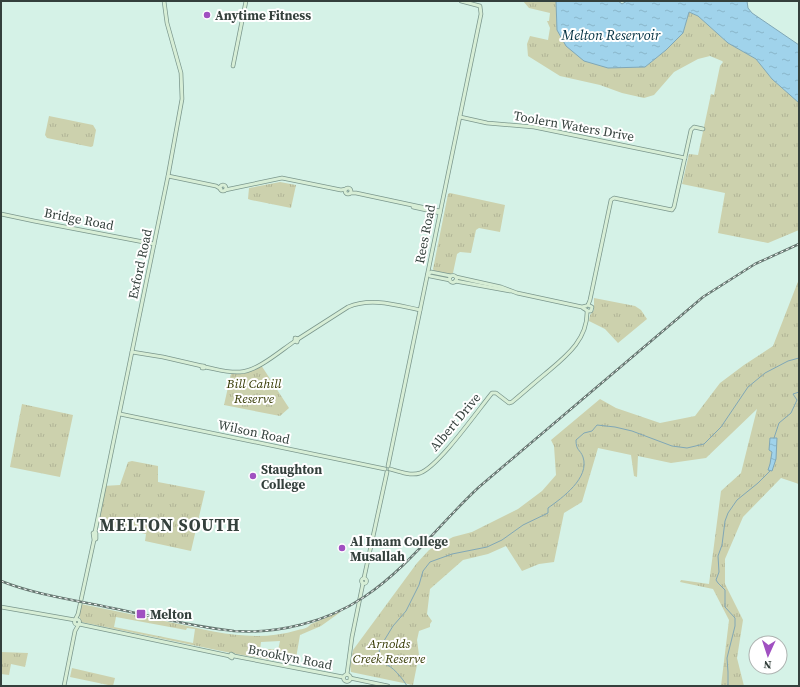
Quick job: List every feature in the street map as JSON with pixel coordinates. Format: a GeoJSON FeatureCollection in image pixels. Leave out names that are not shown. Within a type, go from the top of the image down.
{"type":"FeatureCollection","features":[{"type":"Feature","properties":{"kind":"street","name":"Exford Road"},"geometry":{"type":"LineString","coordinates":[[64,686],[94,540],[93,533],[95,532],[120,414],[179,120],[182,93],[181,73],[167,23],[164,1]]}},
{"type":"Feature","properties":{"kind":"street"},"geometry":{"type":"LineString","coordinates":[[233,66],[246,1]]}},
{"type":"Feature","properties":{"kind":"street","name":"Rees Road"},"geometry":{"type":"LineString","coordinates":[[347,674],[352,637],[363,584],[361,580],[364,578],[388,469],[482,14],[480,6],[461,1]]}},
{"type":"Feature","properties":{"kind":"street","name":"Toolern Waters Drive"},"geometry":{"type":"LineString","coordinates":[[460,117],[487,123],[534,127],[685,158]]}},
{"type":"Feature","properties":{"kind":"street"},"geometry":{"type":"LineString","coordinates":[[685,158],[691,128],[695,127],[703,129]]}},
{"type":"Feature","properties":{"kind":"street","name":"Albert Drive"},"geometry":{"type":"LineString","coordinates":[[388,469],[415,474],[428,468],[450,446],[492,393],[496,393],[510,403],[568,354],[577,344],[581,336],[587,316],[587,308],[612,199],[614,198],[672,210],[674,207],[685,158]]}},
{"type":"Feature","properties":{"kind":"street"},"geometry":{"type":"LineString","coordinates":[[168,176],[221,187],[223,191],[226,188],[282,178],[346,191],[348,194],[351,192],[408,204],[416,208],[440,212]]}},
{"type":"Feature","properties":{"kind":"street","name":"Bridge Road"},"geometry":{"type":"LineString","coordinates":[[1,214],[154,244]]}},
{"type":"Feature","properties":{"kind":"street"},"geometry":{"type":"LineString","coordinates":[[428,274],[431,272],[451,276],[454,275],[456,277],[501,287],[512,292]]}},
{"type":"Feature","properties":{"kind":"street"},"geometry":{"type":"LineString","coordinates":[[428,274],[430,276],[450,280],[452,282],[455,281],[587,308]]}},
{"type":"Feature","properties":{"kind":"street"},"geometry":{"type":"LineString","coordinates":[[450,280],[451,276]]}},
{"type":"Feature","properties":{"kind":"street"},"geometry":{"type":"LineString","coordinates":[[455,281],[456,277]]}},
{"type":"Feature","properties":{"kind":"street"},"geometry":{"type":"LineString","coordinates":[[132,352],[163,357],[230,372],[247,371],[356,303],[373,301],[420,310]]}},
{"type":"Feature","properties":{"kind":"street","name":"Wilson Road"},"geometry":{"type":"LineString","coordinates":[[120,414],[388,469]]}},
{"type":"Feature","properties":{"kind":"street","name":"Brooklyn Road"},"geometry":{"type":"LineString","coordinates":[[1,607],[232,656],[350,679]]}},
{"type":"Feature","properties":{"kind":"street"},"geometry":{"type":"LineString","coordinates":[[344,686],[344,679],[347,674],[350,679],[388,686]]}},
{"type":"Feature","properties":{"kind":"street"},"geometry":{"type":"LineString","coordinates":[[347,686],[350,679]]}},
{"type":"Feature","properties":{"kind":"green space"},"geometry":{"type":"Polygon","coordinates":[[[523,1],[556,1],[557,30],[608,68],[645,67],[666,50],[683,33],[689,12],[698,16],[728,43],[756,59],[772,79],[799,103],[799,230],[768,243],[718,233],[725,193],[682,184],[689,154],[698,155],[711,94],[714,95],[720,66],[723,62],[722,61],[710,56],[698,59],[674,72],[654,95],[644,98],[622,93],[600,85],[560,76],[528,56],[527,44],[530,36],[548,40],[550,28],[547,21],[549,21],[550,13],[529,8],[523,1]]]}},
{"type":"Feature","properties":{"kind":"green space"},"geometry":{"type":"Polygon","coordinates":[[[49,116],[93,125],[96,130],[93,146],[91,147],[47,138],[45,135],[49,116]]]}},
{"type":"Feature","properties":{"kind":"green space"},"geometry":{"type":"Polygon","coordinates":[[[280,182],[296,185],[291,208],[248,199],[249,188],[280,182]]]}},
{"type":"Feature","properties":{"kind":"green space"},"geometry":{"type":"Polygon","coordinates":[[[450,193],[505,205],[500,232],[479,228],[476,230],[471,253],[460,252],[457,254],[453,273],[451,274],[434,271],[433,269],[448,194],[450,193]]]}},
{"type":"Feature","properties":{"kind":"green space","name":"Arnolds Creek Reserve"},"geometry":{"type":"Polygon","coordinates":[[[799,279],[799,484],[781,478],[743,517],[725,559],[725,584],[743,620],[737,658],[744,686],[721,686],[729,620],[713,589],[680,582],[681,580],[709,584],[721,491],[741,473],[757,409],[706,458],[671,463],[638,456],[637,477],[634,476],[631,455],[598,448],[582,502],[564,513],[554,562],[539,564],[522,571],[506,546],[488,554],[463,560],[430,589],[427,614],[432,621],[430,627],[419,631],[417,640],[419,655],[413,685],[351,672],[350,666],[353,650],[417,563],[429,550],[453,537],[472,532],[518,509],[542,491],[556,475],[554,446],[551,440],[600,399],[616,408],[660,423],[695,416],[720,383],[773,346],[799,279]]]}},
{"type":"Feature","properties":{"kind":"green space"},"geometry":{"type":"Polygon","coordinates":[[[594,298],[635,306],[641,310],[647,319],[618,343],[605,329],[589,321],[590,315],[594,310],[594,298]]]}},
{"type":"Feature","properties":{"kind":"green space","name":"Bill Cahill Reserve"},"geometry":{"type":"Polygon","coordinates":[[[261,365],[289,408],[280,416],[224,405],[231,374],[247,372],[261,365]]]}},
{"type":"Feature","properties":{"kind":"green space"},"geometry":{"type":"Polygon","coordinates":[[[22,404],[73,415],[60,477],[10,467],[22,404]]]}},
{"type":"Feature","properties":{"kind":"green space"},"geometry":{"type":"Polygon","coordinates":[[[132,461],[158,466],[158,482],[205,491],[191,551],[145,541],[146,534],[96,523],[103,486],[120,485],[128,462],[132,461]]]}},
{"type":"Feature","properties":{"kind":"green space"},"geometry":{"type":"Polygon","coordinates":[[[81,604],[220,633],[267,636],[304,629],[311,624],[342,611],[321,626],[300,635],[295,664],[236,654],[81,622],[79,615],[81,604]],[[116,617],[114,627],[193,643],[195,629],[187,628],[186,630],[116,617]],[[280,641],[261,642],[260,650],[278,650],[280,641]]]}},
{"type":"Feature","properties":{"kind":"green space"},"geometry":{"type":"Polygon","coordinates":[[[1,652],[28,653],[25,667],[11,664],[9,675],[1,674],[1,652]]]}},
{"type":"Feature","properties":{"kind":"green space"},"geometry":{"type":"Polygon","coordinates":[[[72,668],[115,678],[113,686],[70,677],[72,668]]]}},
{"type":"Feature","properties":{"kind":"water","name":"Melton Reservoir"},"geometry":{"type":"Polygon","coordinates":[[[556,1],[618,1],[622,4],[627,1],[747,1],[748,8],[752,13],[799,45],[799,103],[772,79],[756,59],[728,43],[698,16],[689,12],[683,33],[666,50],[645,67],[608,68],[584,61],[566,46],[557,30],[556,1]]]}},
{"type":"Feature","properties":{"kind":"water"},"geometry":{"type":"Polygon","coordinates":[[[770,438],[777,438],[776,459],[772,471],[768,470],[772,452],[769,450],[770,438]]]}},
{"type":"Feature","properties":{"kind":"waterway"},"geometry":{"type":"LineString","coordinates":[[407,686],[394,670],[384,664],[380,657],[379,649],[393,626],[406,611],[419,585],[423,571],[430,562],[452,554],[487,547],[502,540],[523,525],[548,513],[548,508],[567,493],[579,480],[584,465],[583,457],[577,448],[576,440],[584,433],[592,431],[597,425],[632,431],[672,446],[687,448],[704,444],[721,427],[748,387],[765,373],[788,361],[799,358]]}},
{"type":"Feature","properties":{"kind":"waterway"},"geometry":{"type":"LineString","coordinates":[[774,438],[779,423],[791,413],[797,400],[793,394],[799,392]]}},
{"type":"Feature","properties":{"kind":"waterway"},"geometry":{"type":"LineString","coordinates":[[728,686],[727,658],[735,626],[735,618],[725,607],[725,590],[716,580],[719,572],[718,556],[722,545],[725,521],[728,513],[737,500],[770,471]]}},
{"type":"Feature","properties":{"kind":"railway"},"geometry":{"type":"LineString","coordinates":[[1,581],[56,597],[188,624],[234,631],[285,628],[318,620],[350,606],[395,573],[479,487],[703,297],[755,264],[799,244]]}},
{"type":"Feature","properties":{"kind":"place","name":"Anytime Fitness"},"geometry":{"type":"Point","coordinates":[207,15]}},
{"type":"Feature","properties":{"kind":"place","name":"Staughton College"},"geometry":{"type":"Point","coordinates":[253,476]}},
{"type":"Feature","properties":{"kind":"place","name":"Al Imam College Musallah"},"geometry":{"type":"Point","coordinates":[342,548]}},
{"type":"Feature","properties":{"kind":"place","name":"Melton"},"geometry":{"type":"Point","coordinates":[141,614]}},
{"type":"Feature","properties":{"kind":"district","name":"MELTON SOUTH"},"geometry":{"type":"Point","coordinates":[170,525]}}]}
